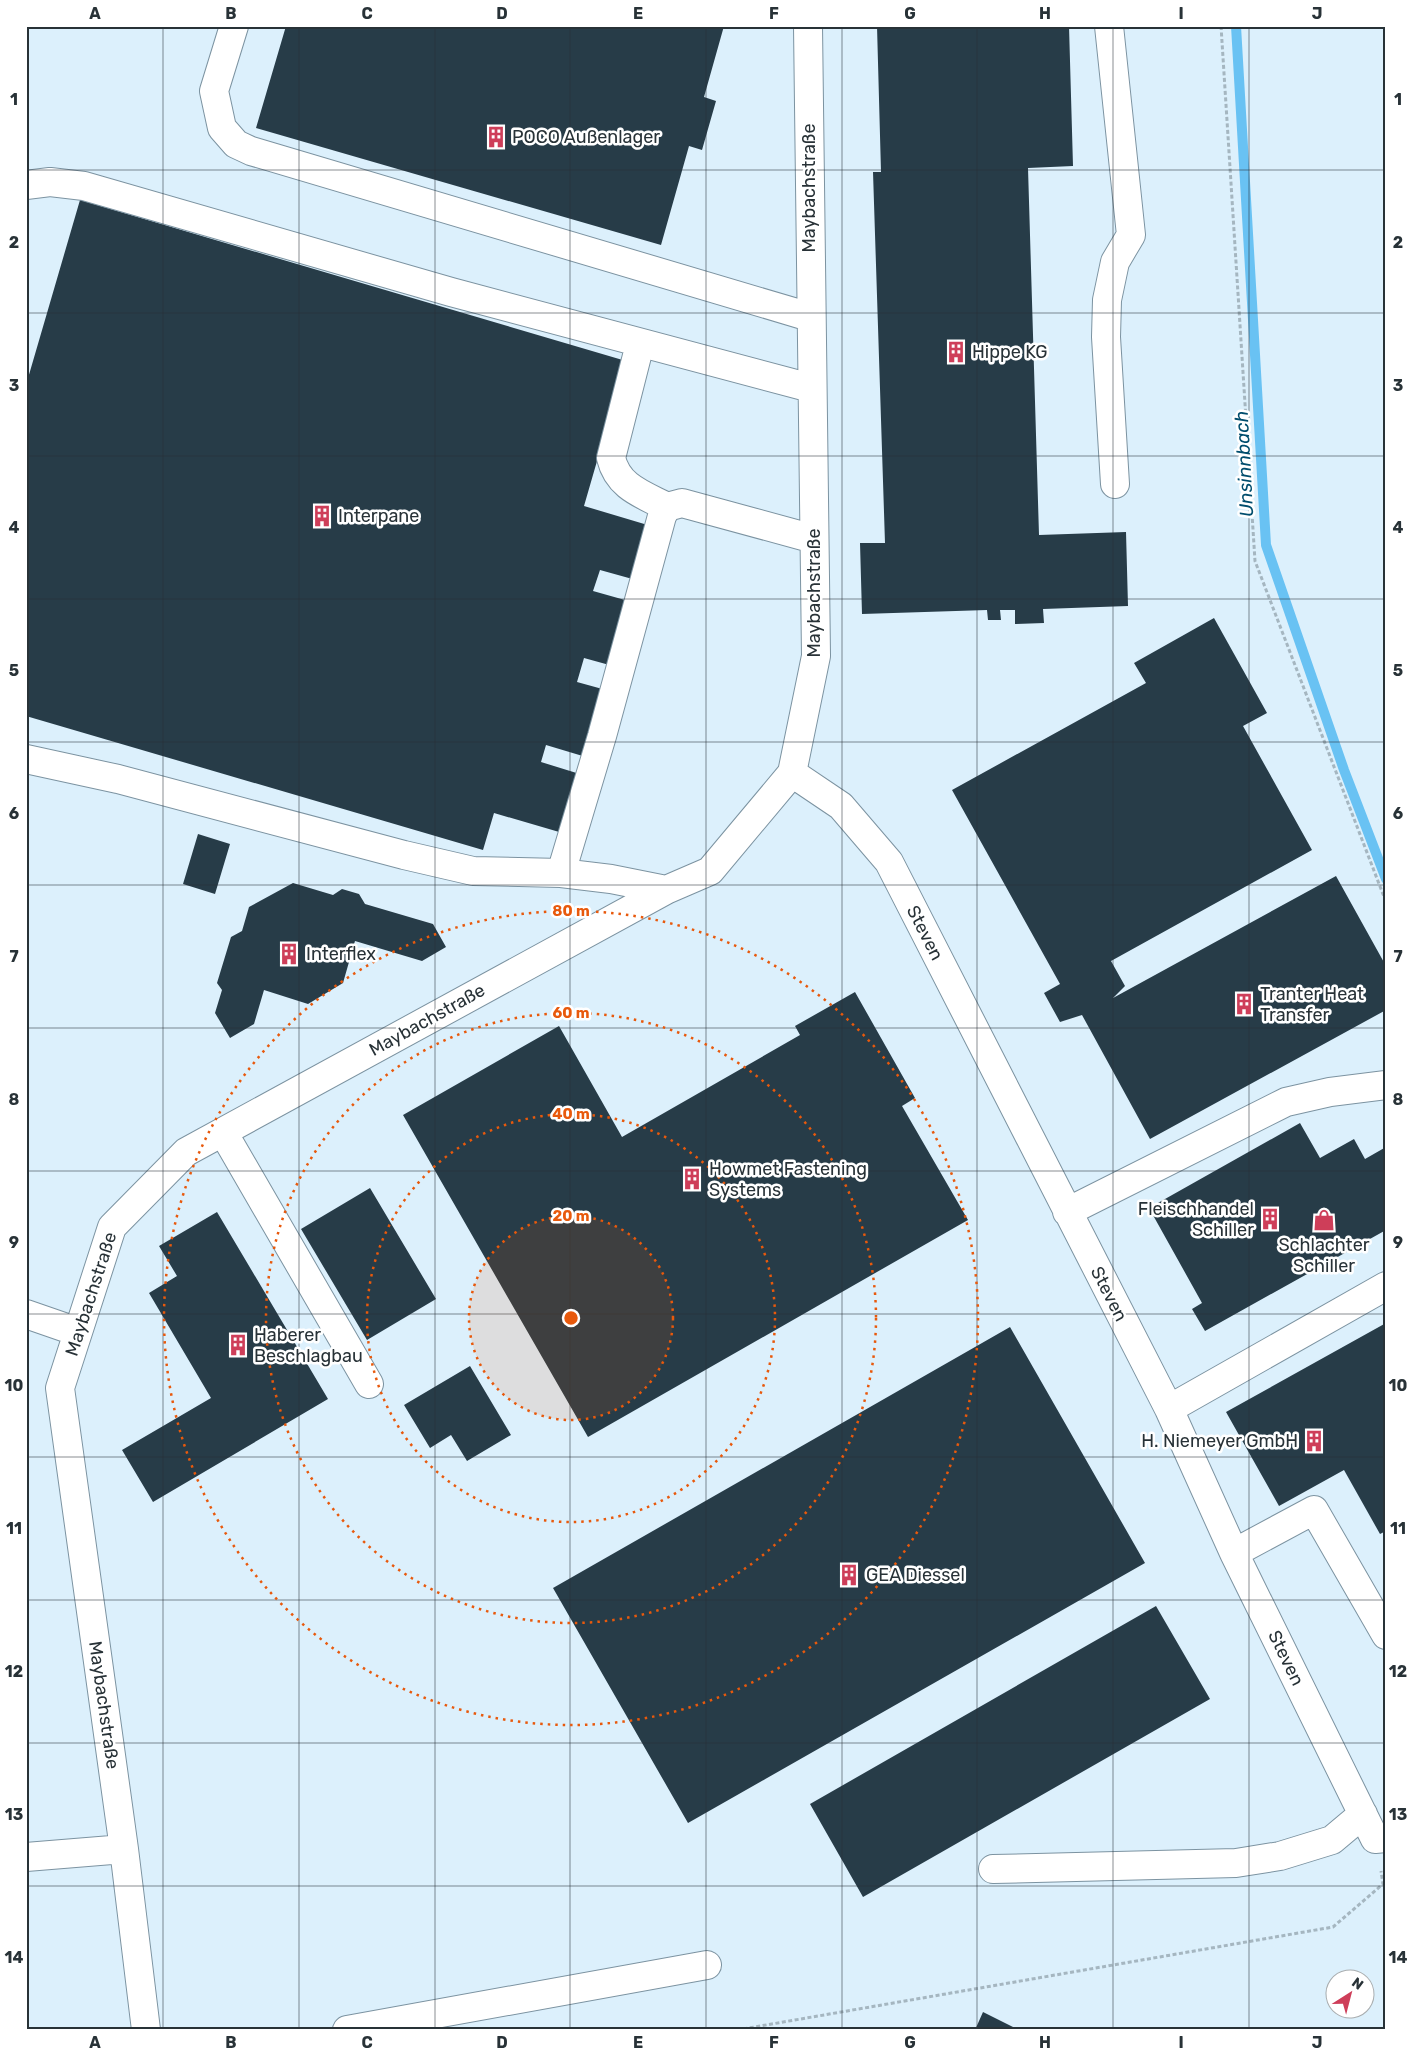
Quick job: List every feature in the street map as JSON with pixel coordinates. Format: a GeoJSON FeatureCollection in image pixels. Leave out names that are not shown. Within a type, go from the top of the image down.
{"type":"FeatureCollection","features":[{"type":"Feature","properties":{"kind":"street"},"geometry":{"type":"LineString","coordinates":[[234,26],[214,91],[222,128],[236,144],[251,151],[810,317]]}},
{"type":"Feature","properties":{"kind":"street","name":"Maybachstraße"},"geometry":{"type":"LineString","coordinates":[[146,2030],[124,1849],[60,1388],[112,1226],[186,1152],[666,890],[710,870],[792,773],[816,656],[810,317],[808,26]]}},
{"type":"Feature","properties":{"kind":"street"},"geometry":{"type":"LineString","coordinates":[[1109,26],[1131,235],[1115,262],[1107,300],[1106,337],[1115,484]]}},
{"type":"Feature","properties":{"kind":"street"},"geometry":{"type":"LineString","coordinates":[[26,185],[50,182],[84,186],[640,344],[811,388]]}},
{"type":"Feature","properties":{"kind":"street"},"geometry":{"type":"LineString","coordinates":[[640,344],[611,458],[614,472],[627,486],[666,507],[682,503],[814,539]]}},
{"type":"Feature","properties":{"kind":"street"},"geometry":{"type":"LineString","coordinates":[[561,873],[602,736],[666,507]]}},
{"type":"Feature","properties":{"kind":"street"},"geometry":{"type":"LineString","coordinates":[[26,760],[118,779],[356,843],[473,871],[561,873],[611,879],[666,890]]}},
{"type":"Feature","properties":{"kind":"street","name":"Steven"},"geometry":{"type":"LineString","coordinates":[[792,773],[841,806],[889,862],[1066,1212],[1169,1409],[1234,1553],[1375,1839],[1386,1838]]}},
{"type":"Feature","properties":{"kind":"street"},"geometry":{"type":"LineString","coordinates":[[1066,1212],[1286,1102],[1330,1092],[1386,1085]]}},
{"type":"Feature","properties":{"kind":"street"},"geometry":{"type":"LineString","coordinates":[[223,1132],[370,1384]]}},
{"type":"Feature","properties":{"kind":"street"},"geometry":{"type":"LineString","coordinates":[[1169,1409],[1386,1286]]}},
{"type":"Feature","properties":{"kind":"street"},"geometry":{"type":"LineString","coordinates":[[26,1314],[78,1332]]}},
{"type":"Feature","properties":{"kind":"street"},"geometry":{"type":"LineString","coordinates":[[1234,1553],[1314,1510],[1386,1635]]}},
{"type":"Feature","properties":{"kind":"street"},"geometry":{"type":"LineString","coordinates":[[994,1868],[1236,1863],[1280,1856],[1332,1840],[1363,1814]]}},
{"type":"Feature","properties":{"kind":"street"},"geometry":{"type":"LineString","coordinates":[[26,1857],[124,1849]]}},
{"type":"Feature","properties":{"kind":"street"},"geometry":{"type":"LineString","coordinates":[[347,2030],[707,1965]]}},
{"type":"Feature","properties":{"kind":"path"},"geometry":{"type":"LineString","coordinates":[[1221,26],[1254,561],[1386,902]]}},
{"type":"Feature","properties":{"kind":"path"},"geometry":{"type":"LineString","coordinates":[[737,2030],[1333,1927],[1383,1884]]}},
{"type":"Feature","properties":{"kind":"building","name":"POCO Außenlager"},"geometry":{"type":"Polygon","coordinates":[[[286,26],[724,26],[704,97],[716,101],[702,150],[689,146],[661,245],[256,128],[286,26]]]}},
{"type":"Feature","properties":{"kind":"building","name":"Hippe KG"},"geometry":{"type":"Polygon","coordinates":[[[877,26],[1069,26],[1073,166],[1028,168],[1039,535],[1126,532],[1128,606],[1043,609],[1044,623],[1015,624],[1015,610],[1000,610],[1001,620],[988,620],[987,610],[862,614],[860,543],[885,543],[873,172],[881,172],[877,26]]]}},
{"type":"Feature","properties":{"kind":"building","name":"Interpane"},"geometry":{"type":"Polygon","coordinates":[[[80,200],[626,361],[584,506],[651,526],[636,580],[600,570],[593,591],[632,602],[613,666],[584,658],[577,682],[606,690],[586,757],[546,745],[541,762],[583,775],[566,834],[494,813],[483,850],[26,716],[26,385],[80,200]]]}},
{"type":"Feature","properties":{"kind":"building"},"geometry":{"type":"Polygon","coordinates":[[[1214,618],[1267,713],[1243,726],[1312,850],[1111,961],[1125,986],[1113,998],[1336,876],[1386,966],[1386,1010],[1150,1139],[1082,1015],[1060,1022],[1044,993],[1060,984],[952,790],[1146,683],[1134,663],[1214,618]]]}},
{"type":"Feature","properties":{"kind":"building"},"geometry":{"type":"Polygon","coordinates":[[[198,834],[230,844],[215,894],[183,884],[198,834]]]}},
{"type":"Feature","properties":{"kind":"building","name":"Interflex"},"geometry":{"type":"Polygon","coordinates":[[[293,883],[333,895],[342,889],[359,894],[365,904],[433,924],[446,947],[422,961],[355,941],[343,983],[308,1004],[264,990],[254,1024],[230,1038],[215,1013],[222,990],[217,983],[231,937],[242,931],[249,907],[293,883]]]}},
{"type":"Feature","properties":{"kind":"building","name":"Howmet Fastening Systems"},"geometry":{"type":"Polygon","coordinates":[[[855,992],[915,1098],[902,1106],[968,1220],[588,1437],[403,1115],[559,1026],[622,1137],[800,1035],[795,1026],[855,992]]]}},
{"type":"Feature","properties":{"kind":"building","name":"Fleischhandel Schiller"},"geometry":{"type":"Polygon","coordinates":[[[1300,1123],[1320,1158],[1354,1139],[1365,1159],[1386,1147],[1386,1230],[1205,1331],[1192,1309],[1202,1303],[1149,1208],[1300,1123]]]}},
{"type":"Feature","properties":{"kind":"building"},"geometry":{"type":"Polygon","coordinates":[[[370,1188],[436,1299],[367,1340],[301,1229],[370,1188]]]}},
{"type":"Feature","properties":{"kind":"building","name":"Haberer Beschlagbau"},"geometry":{"type":"Polygon","coordinates":[[[217,1212],[328,1399],[153,1502],[122,1450],[211,1398],[149,1293],[177,1276],[159,1246],[217,1212]]]}},
{"type":"Feature","properties":{"kind":"building","name":"H. Niemeyer GmbH"},"geometry":{"type":"Polygon","coordinates":[[[1386,1323],[1386,1531],[1380,1534],[1344,1470],[1279,1506],[1226,1412],[1386,1323]]]}},
{"type":"Feature","properties":{"kind":"building","name":"GEA Diessel"},"geometry":{"type":"Polygon","coordinates":[[[1010,1327],[1145,1563],[688,1823],[553,1588],[1010,1327]]]}},
{"type":"Feature","properties":{"kind":"building"},"geometry":{"type":"Polygon","coordinates":[[[470,1366],[511,1435],[467,1461],[451,1435],[430,1448],[404,1405],[470,1366]]]}},
{"type":"Feature","properties":{"kind":"building"},"geometry":{"type":"Polygon","coordinates":[[[1156,1606],[1210,1699],[863,1897],[810,1804],[1156,1606]]]}},
{"type":"Feature","properties":{"kind":"building"},"geometry":{"type":"Polygon","coordinates":[[[983,2012],[1019,2030],[975,2030],[983,2012]]]}},
{"type":"Feature","properties":{"kind":"waterway","name":"Unsinnbach"},"geometry":{"type":"LineString","coordinates":[[1236,26],[1266,545],[1344,770],[1386,879]]}},
{"type":"Feature","properties":{"kind":"place","name":"POCO Außenlager"},"geometry":{"type":"Point","coordinates":[496,137]}},
{"type":"Feature","properties":{"kind":"place","name":"Hippe KG"},"geometry":{"type":"Point","coordinates":[956,352]}},
{"type":"Feature","properties":{"kind":"place","name":"Interpane"},"geometry":{"type":"Point","coordinates":[322,516]}},
{"type":"Feature","properties":{"kind":"place","name":"Interflex"},"geometry":{"type":"Point","coordinates":[289,954]}},
{"type":"Feature","properties":{"kind":"place","name":"Tranter Heat Transfer"},"geometry":{"type":"Point","coordinates":[1244,1004]}},
{"type":"Feature","properties":{"kind":"place","name":"Howmet Fastening Systems"},"geometry":{"type":"Point","coordinates":[692,1179]}},
{"type":"Feature","properties":{"kind":"place","name":"Fleischhandel Schiller"},"geometry":{"type":"Point","coordinates":[1270,1219]}},
{"type":"Feature","properties":{"kind":"place","name":"Schlachter Schiller"},"geometry":{"type":"Point","coordinates":[1324,1220]}},
{"type":"Feature","properties":{"kind":"place","name":"Haberer Beschlagbau"},"geometry":{"type":"Point","coordinates":[238,1345]}},
{"type":"Feature","properties":{"kind":"place","name":"H. Niemeyer GmbH"},"geometry":{"type":"Point","coordinates":[1314,1441]}},
{"type":"Feature","properties":{"kind":"place","name":"GEA Diessel"},"geometry":{"type":"Point","coordinates":[849,1575]}}]}
